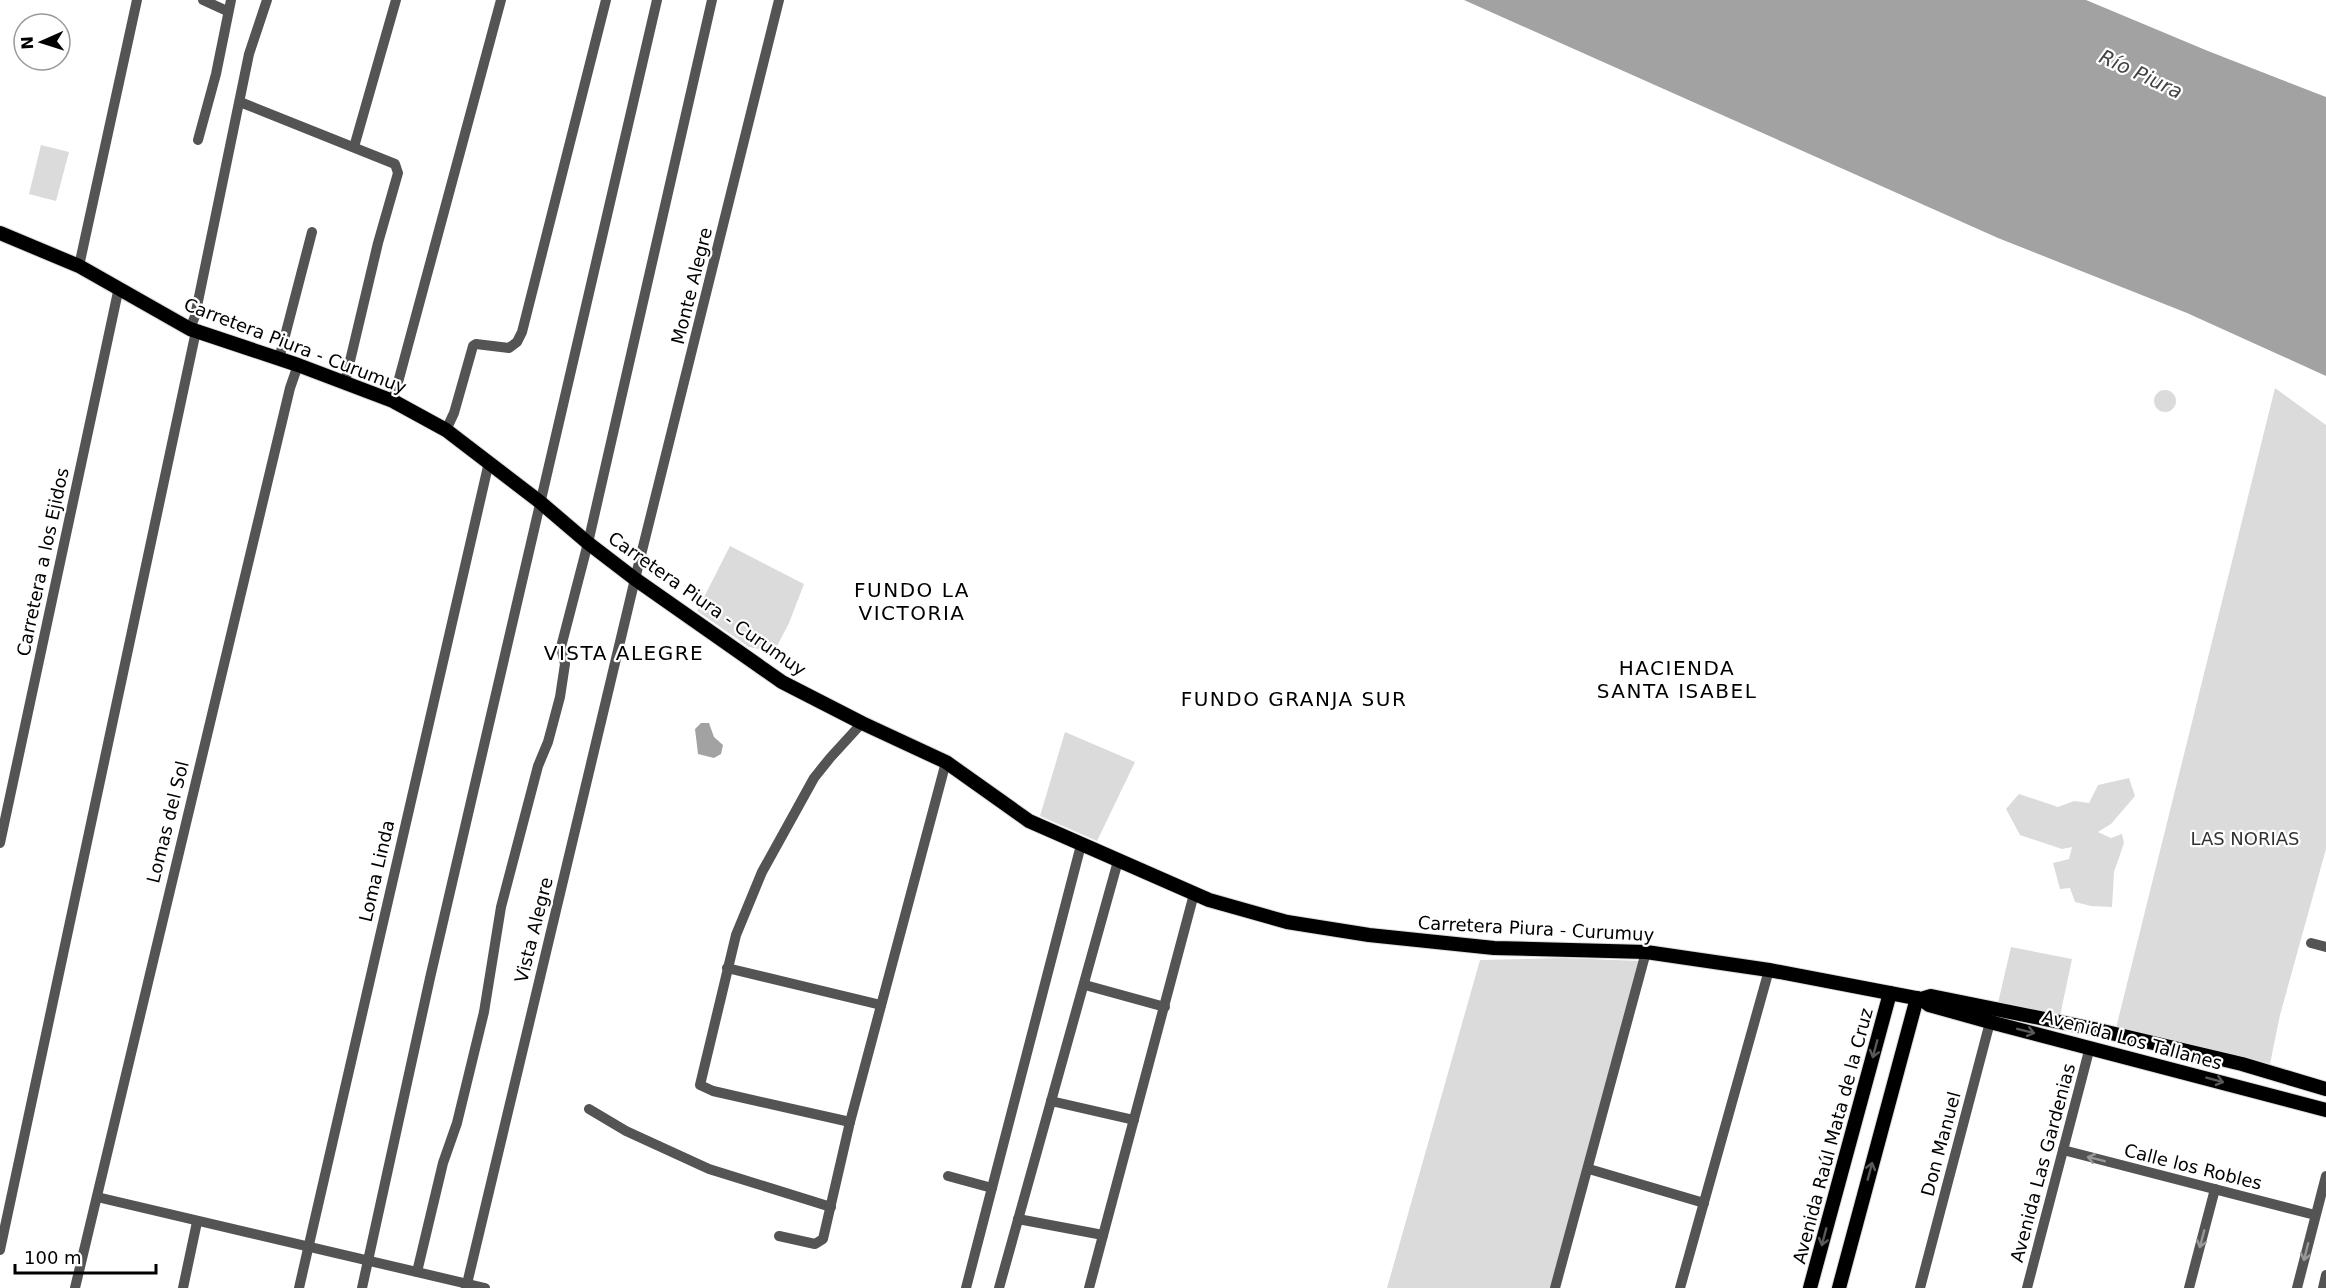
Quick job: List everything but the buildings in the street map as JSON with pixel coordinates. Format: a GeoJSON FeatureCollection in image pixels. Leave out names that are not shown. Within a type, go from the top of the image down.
{"type":"FeatureCollection","features":[{"type":"Feature","properties":{"kind":"main road","name":"Carretera Piura - Curumuy"},"geometry":{"type":"LineString","coordinates":[[0,233],[80,266],[193,330],[345,382],[393,402],[446,430],[635,579],[782,682],[946,762],[1029,821],[1194,894],[1277,920],[1369,935],[1494,948],[1646,952],[1769,970],[1925,1000]]}},
{"type":"Feature","properties":{"kind":"main road","name":"Avenida Raúl Mata de la Cruz"},"geometry":{"type":"LineString","coordinates":[[1810,1288],[1890,993]]}},
{"type":"Feature","properties":{"kind":"main road","name":"Avenida Los Tallanes"},"geometry":{"type":"LineString","coordinates":[[1925,1000],[1994,1007],[2094,1029],[2231,1062],[2326,1089]]}},
{"type":"Feature","properties":{"kind":"main road","name":"Avenida Los Tallanes"},"geometry":{"type":"LineString","coordinates":[[1925,1000],[1990,1022],[2326,1110]]}},
{"type":"Feature","properties":{"kind":"main road"},"geometry":{"type":"LineString","coordinates":[[1839,1288],[1925,1000]]}},
{"type":"Feature","properties":{"kind":"main road"},"geometry":{"type":"LineString","coordinates":[[1817,1263],[1843,1271]]}},
{"type":"Feature","properties":{"kind":"street"},"geometry":{"type":"LineString","coordinates":[[80,266],[137,0]]}},
{"type":"Feature","properties":{"kind":"street"},"geometry":{"type":"LineString","coordinates":[[203,0],[227,11]]}},
{"type":"Feature","properties":{"kind":"street"},"geometry":{"type":"LineString","coordinates":[[198,140],[216,74],[231,0]]}},
{"type":"Feature","properties":{"kind":"street"},"geometry":{"type":"LineString","coordinates":[[0,1250],[249,54],[267,0]]}},
{"type":"Feature","properties":{"kind":"street"},"geometry":{"type":"LineString","coordinates":[[354,147],[396,0]]}},
{"type":"Feature","properties":{"kind":"street"},"geometry":{"type":"LineString","coordinates":[[393,402],[501,0]]}},
{"type":"Feature","properties":{"kind":"street"},"geometry":{"type":"LineString","coordinates":[[446,430],[454,414],[473,346],[476,344],[509,348],[517,342],[522,332],[606,0]]}},
{"type":"Feature","properties":{"kind":"street"},"geometry":{"type":"LineString","coordinates":[[362,1288],[430,978],[657,0]]}},
{"type":"Feature","properties":{"kind":"street"},"geometry":{"type":"LineString","coordinates":[[417,1272],[443,1163],[457,1122],[484,1012],[501,907],[538,766],[549,742],[560,697],[565,664],[561,647],[588,543],[712,0]]}},
{"type":"Feature","properties":{"kind":"street","name":"Monte Alegre"},"geometry":{"type":"LineString","coordinates":[[635,579],[779,0]]}},
{"type":"Feature","properties":{"kind":"street"},"geometry":{"type":"LineString","coordinates":[[240,102],[394,164],[398,173],[378,243],[345,382]]}},
{"type":"Feature","properties":{"kind":"street"},"geometry":{"type":"LineString","coordinates":[[279,359],[312,232]]}},
{"type":"Feature","properties":{"kind":"street","name":"Carretera a los Ejidos"},"geometry":{"type":"LineString","coordinates":[[0,843],[118,287]]}},
{"type":"Feature","properties":{"kind":"street","name":"Lomas del Sol"},"geometry":{"type":"LineString","coordinates":[[75,1288],[290,388],[298,365]]}},
{"type":"Feature","properties":{"kind":"street","name":"Loma Linda"},"geometry":{"type":"LineString","coordinates":[[299,1288],[489,462]]}},
{"type":"Feature","properties":{"kind":"street","name":"Vista Alegre"},"geometry":{"type":"LineString","coordinates":[[466,1286],[635,579]]}},
{"type":"Feature","properties":{"kind":"street"},"geometry":{"type":"LineString","coordinates":[[850,1122],[713,1091],[700,1085],[727,968],[741,924],[762,872],[814,778],[862,723]]}},
{"type":"Feature","properties":{"kind":"street"},"geometry":{"type":"LineString","coordinates":[[779,1236],[807,1244],[820,1243],[946,762]]}},
{"type":"Feature","properties":{"kind":"street"},"geometry":{"type":"LineString","coordinates":[[966,1288],[1081,844]]}},
{"type":"Feature","properties":{"kind":"street"},"geometry":{"type":"LineString","coordinates":[[999,1288],[1118,861]]}},
{"type":"Feature","properties":{"kind":"street"},"geometry":{"type":"LineString","coordinates":[[1089,1288],[1166,1007],[1194,894]]}},
{"type":"Feature","properties":{"kind":"street"},"geometry":{"type":"LineString","coordinates":[[2311,943],[2326,947]]}},
{"type":"Feature","properties":{"kind":"street"},"geometry":{"type":"LineString","coordinates":[[1555,1288],[1646,952]]}},
{"type":"Feature","properties":{"kind":"street"},"geometry":{"type":"LineString","coordinates":[[727,968],[881,1005]]}},
{"type":"Feature","properties":{"kind":"street"},"geometry":{"type":"LineString","coordinates":[[1680,1288],[1769,970]]}},
{"type":"Feature","properties":{"kind":"street"},"geometry":{"type":"LineString","coordinates":[[1085,985],[1166,1007]]}},
{"type":"Feature","properties":{"kind":"street","name":"Don Manuel"},"geometry":{"type":"LineString","coordinates":[[1920,1288],[1994,1007]]}},
{"type":"Feature","properties":{"kind":"street","name":"Avenida Las Gardenias"},"geometry":{"type":"LineString","coordinates":[[2027,1288],[2090,1047]]}},
{"type":"Feature","properties":{"kind":"street"},"geometry":{"type":"LineString","coordinates":[[1051,1101],[1134,1120]]}},
{"type":"Feature","properties":{"kind":"street"},"geometry":{"type":"LineString","coordinates":[[589,1110],[626,1131],[658,1143],[709,1169],[831,1207]]}},
{"type":"Feature","properties":{"kind":"street","name":"Calle los Robles"},"geometry":{"type":"LineString","coordinates":[[2063,1150],[2315,1215]]}},
{"type":"Feature","properties":{"kind":"street"},"geometry":{"type":"LineString","coordinates":[[1588,1169],[1704,1203]]}},
{"type":"Feature","properties":{"kind":"street"},"geometry":{"type":"LineString","coordinates":[[948,1176],[992,1188]]}},
{"type":"Feature","properties":{"kind":"street"},"geometry":{"type":"LineString","coordinates":[[2297,1288],[2326,1176]]}},
{"type":"Feature","properties":{"kind":"street"},"geometry":{"type":"LineString","coordinates":[[2189,1288],[2215,1189]]}},
{"type":"Feature","properties":{"kind":"street"},"geometry":{"type":"LineString","coordinates":[[97,1197],[417,1272],[466,1286],[485,1288]]}},
{"type":"Feature","properties":{"kind":"street"},"geometry":{"type":"LineString","coordinates":[[1018,1219],[1103,1235]]}},
{"type":"Feature","properties":{"kind":"street"},"geometry":{"type":"LineString","coordinates":[[183,1288],[198,1222]]}},
{"type":"Feature","properties":{"kind":"street"},"geometry":{"type":"LineString","coordinates":[[2323,1288],[2326,1275]]}},
{"type":"Feature","properties":{"kind":"green space"},"geometry":{"type":"Polygon","coordinates":[[[41,145],[69,152],[56,201],[29,194],[41,145]]]}},
{"type":"Feature","properties":{"kind":"green space","name":"LAS NORIAS"},"geometry":{"type":"Polygon","coordinates":[[[2275,388],[2326,425],[2326,849],[2280,1015],[2270,1064],[2116,1028],[2275,388]]]}},
{"type":"Feature","properties":{"kind":"green space"},"geometry":{"type":"Polygon","coordinates":[[[2165,390],[2173,393],[2176,401],[2173,409],[2165,412],[2157,409],[2154,401],[2157,393],[2165,390]]]}},
{"type":"Feature","properties":{"kind":"green space"},"geometry":{"type":"Polygon","coordinates":[[[730,546],[804,584],[789,623],[774,652],[749,647],[697,611],[730,546]]]}},
{"type":"Feature","properties":{"kind":"green space"},"geometry":{"type":"Polygon","coordinates":[[[1065,732],[1135,762],[1097,841],[1040,816],[1065,732]]]}},
{"type":"Feature","properties":{"kind":"green space"},"geometry":{"type":"Polygon","coordinates":[[[2129,778],[2135,796],[2111,824],[2098,832],[2111,838],[2122,834],[2124,843],[2114,872],[2112,907],[2091,906],[2075,902],[2070,888],[2060,889],[2053,863],[2069,859],[2072,847],[2062,849],[2020,835],[2006,809],[2019,794],[2058,807],[2074,801],[2089,803],[2098,785],[2129,778]]]}},
{"type":"Feature","properties":{"kind":"green space"},"geometry":{"type":"Polygon","coordinates":[[[2011,947],[2072,959],[2060,1016],[1998,1003],[2011,947]]]}},
{"type":"Feature","properties":{"kind":"green space"},"geometry":{"type":"Polygon","coordinates":[[[1563,958],[1640,961],[1550,1288],[1387,1288],[1480,960],[1563,958]]]}},
{"type":"Feature","properties":{"kind":"water","name":"Río Piura"},"geometry":{"type":"Polygon","coordinates":[[[1464,0],[2086,0],[2326,97],[2326,376],[2187,313],[1998,238],[1464,0]]]}},
{"type":"Feature","properties":{"kind":"water"},"geometry":{"type":"Polygon","coordinates":[[[701,723],[709,723],[714,737],[723,745],[721,754],[714,758],[698,754],[695,729],[701,723]]]}},
{"type":"Feature","properties":{"kind":"district","name":"FUNDO LA VICTORIA"},"geometry":{"type":"Point","coordinates":[912,602]}},
{"type":"Feature","properties":{"kind":"district","name":"VISTA ALEGRE"},"geometry":{"type":"Point","coordinates":[624,653]}},
{"type":"Feature","properties":{"kind":"district","name":"HACIENDA SANTA ISABEL"},"geometry":{"type":"Point","coordinates":[1677,680]}},
{"type":"Feature","properties":{"kind":"district","name":"FUNDO GRANJA SUR"},"geometry":{"type":"Point","coordinates":[1294,699]}}]}
